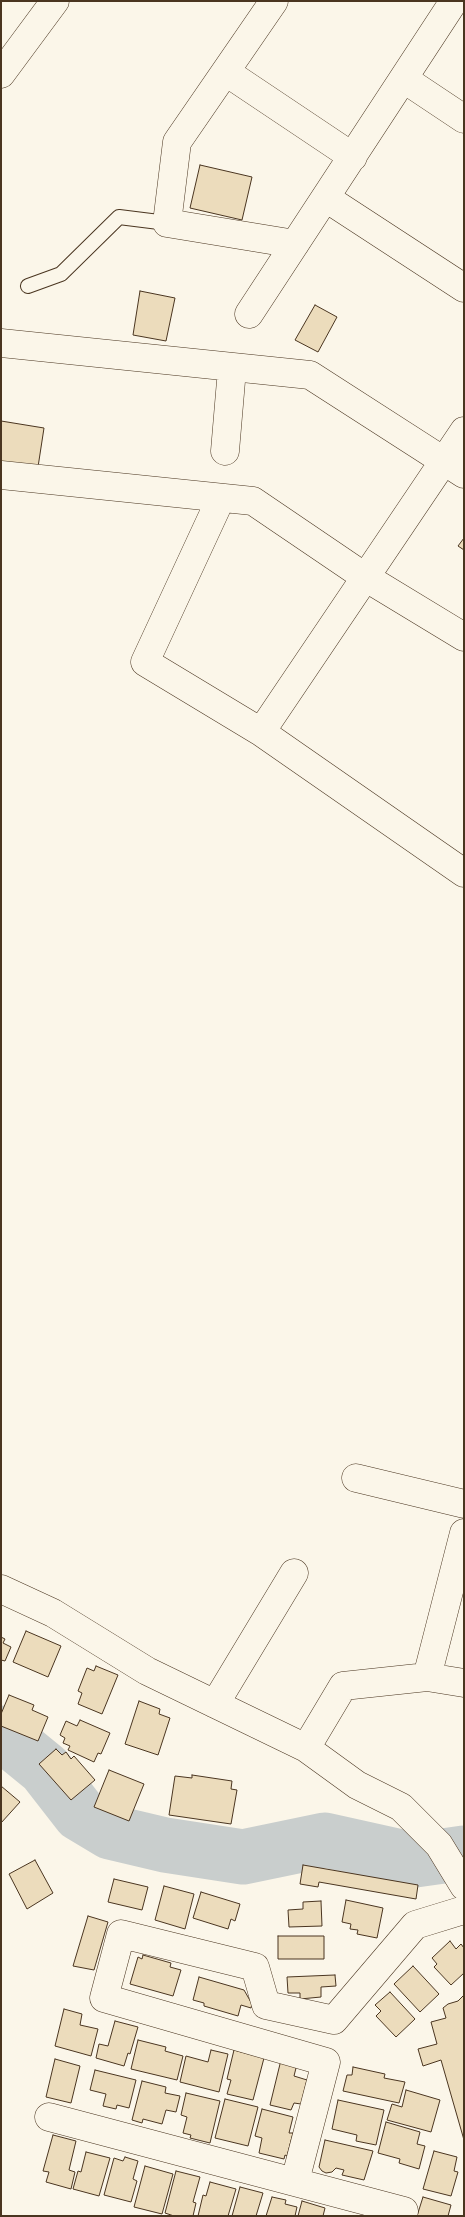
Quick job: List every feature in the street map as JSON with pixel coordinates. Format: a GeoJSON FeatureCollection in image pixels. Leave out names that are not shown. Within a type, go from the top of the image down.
{"type":"FeatureCollection","features":[{"type":"Feature","properties":{"kind":"street"},"geometry":{"type":"LineString","coordinates":[[1,74],[55,1]]}},
{"type":"Feature","properties":{"kind":"street"},"geometry":{"type":"LineString","coordinates":[[274,1],[177,142],[167,223],[295,244]]}},
{"type":"Feature","properties":{"kind":"street"},"geometry":{"type":"LineString","coordinates":[[249,314],[454,1]]}},
{"type":"Feature","properties":{"kind":"street"},"geometry":{"type":"LineString","coordinates":[[226,72],[353,157]]}},
{"type":"Feature","properties":{"kind":"street"},"geometry":{"type":"LineString","coordinates":[[404,79],[464,119]]}},
{"type":"Feature","properties":{"kind":"street"},"geometry":{"type":"LineString","coordinates":[[326,198],[464,288]]}},
{"type":"Feature","properties":{"kind":"street"},"geometry":{"type":"LineString","coordinates":[[1,343],[232,369],[310,375],[453,468]]}},
{"type":"Feature","properties":{"kind":"street"},"geometry":{"type":"LineString","coordinates":[[225,451],[232,369]]}},
{"type":"Feature","properties":{"kind":"street"},"geometry":{"type":"LineString","coordinates":[[260,732],[365,577],[453,468],[464,431]]}},
{"type":"Feature","properties":{"kind":"street"},"geometry":{"type":"LineString","coordinates":[[1,475],[253,501],[365,577],[464,637]]}},
{"type":"Feature","properties":{"kind":"street"},"geometry":{"type":"LineString","coordinates":[[221,498],[145,662],[260,732],[464,873]]}},
{"type":"Feature","properties":{"kind":"street"},"geometry":{"type":"LineString","coordinates":[[356,1478],[464,1504]]}},
{"type":"Feature","properties":{"kind":"street"},"geometry":{"type":"LineString","coordinates":[[427,1677],[464,1533]]}},
{"type":"Feature","properties":{"kind":"street"},"geometry":{"type":"LineString","coordinates":[[215,1704],[294,1573]]}},
{"type":"Feature","properties":{"kind":"street"},"geometry":{"type":"LineString","coordinates":[[1,1589],[53,1613],[147,1671],[306,1748],[357,1785],[401,1807],[439,1844],[459,1879]]}},
{"type":"Feature","properties":{"kind":"street"},"geometry":{"type":"LineString","coordinates":[[306,1748],[343,1686],[427,1677],[464,1683]]}},
{"type":"Feature","properties":{"kind":"street"},"geometry":{"type":"LineString","coordinates":[[295,2181],[326,2062],[104,1998],[121,1934],[255,1967],[266,2005],[334,2020],[415,1925],[464,1910]]}},
{"type":"Feature","properties":{"kind":"street"},"geometry":{"type":"LineString","coordinates":[[49,2117],[404,2211]]}},
{"type":"Feature","properties":{"kind":"lane"},"geometry":{"type":"LineString","coordinates":[[28,286],[61,274],[119,217],[167,223]]}},
{"type":"Feature","properties":{"kind":"building"},"geometry":{"type":"Polygon","coordinates":[[[200,165],[252,177],[242,220],[190,208],[200,165]]]}},
{"type":"Feature","properties":{"kind":"building"},"geometry":{"type":"Polygon","coordinates":[[[140,291],[175,298],[166,341],[133,335],[140,291]]]}},
{"type":"Feature","properties":{"kind":"building"},"geometry":{"type":"Polygon","coordinates":[[[315,305],[337,317],[318,352],[295,340],[315,305]]]}},
{"type":"Feature","properties":{"kind":"building"},"geometry":{"type":"Polygon","coordinates":[[[1,421],[44,428],[38,467],[1,462],[1,421]]]}},
{"type":"Feature","properties":{"kind":"building"},"geometry":{"type":"Polygon","coordinates":[[[464,538],[464,550],[458,546],[464,538]]]}},
{"type":"Feature","properties":{"kind":"building"},"geometry":{"type":"Polygon","coordinates":[[[26,1631],[61,1646],[48,1677],[13,1662],[26,1631]]]}},
{"type":"Feature","properties":{"kind":"building"},"geometry":{"type":"Polygon","coordinates":[[[1,1637],[5,1639],[3,1643],[11,1647],[5,1661],[1,1660],[1,1637]]]}},
{"type":"Feature","properties":{"kind":"building"},"geometry":{"type":"Polygon","coordinates":[[[96,1666],[118,1675],[102,1714],[78,1704],[82,1693],[78,1691],[87,1668],[94,1671],[96,1666]]]}},
{"type":"Feature","properties":{"kind":"building"},"geometry":{"type":"Polygon","coordinates":[[[9,1695],[34,1705],[32,1710],[48,1717],[38,1741],[1,1726],[1,1714],[9,1695]]]}},
{"type":"Feature","properties":{"kind":"building"},"geometry":{"type":"Polygon","coordinates":[[[139,1701],[160,1709],[159,1714],[170,1718],[158,1755],[125,1744],[139,1701]]]}},
{"type":"Feature","properties":{"kind":"building"},"geometry":{"type":"Polygon","coordinates":[[[80,1720],[110,1733],[101,1754],[98,1753],[94,1762],[68,1750],[70,1746],[63,1743],[65,1738],[60,1735],[66,1721],[77,1726],[80,1720]]]}},
{"type":"Feature","properties":{"kind":"building"},"geometry":{"type":"Polygon","coordinates":[[[56,1749],[62,1755],[66,1752],[71,1759],[74,1756],[95,1780],[71,1800],[39,1764],[56,1749]]]}},
{"type":"Feature","properties":{"kind":"building"},"geometry":{"type":"Polygon","coordinates":[[[109,1770],[144,1784],[129,1821],[94,1807],[109,1770]]]}},
{"type":"Feature","properties":{"kind":"building"},"geometry":{"type":"Polygon","coordinates":[[[192,1775],[232,1781],[231,1789],[237,1790],[231,1824],[169,1815],[175,1776],[192,1778],[192,1775]]]}},
{"type":"Feature","properties":{"kind":"building"},"geometry":{"type":"Polygon","coordinates":[[[1,1786],[20,1802],[1,1823],[1,1786]]]}},
{"type":"Feature","properties":{"kind":"building"},"geometry":{"type":"Polygon","coordinates":[[[35,1860],[53,1893],[27,1909],[9,1874],[35,1860]]]}},
{"type":"Feature","properties":{"kind":"building"},"geometry":{"type":"Polygon","coordinates":[[[303,1865],[418,1885],[416,1899],[319,1882],[318,1887],[300,1884],[303,1865]]]}},
{"type":"Feature","properties":{"kind":"building"},"geometry":{"type":"Polygon","coordinates":[[[114,1879],[148,1887],[142,1910],[108,1902],[114,1879]]]}},
{"type":"Feature","properties":{"kind":"building"},"geometry":{"type":"Polygon","coordinates":[[[164,1886],[194,1894],[185,1929],[155,1920],[164,1886]]]}},
{"type":"Feature","properties":{"kind":"building"},"geometry":{"type":"Polygon","coordinates":[[[201,1892],[240,1904],[235,1921],[231,1919],[228,1929],[193,1918],[201,1892]]]}},
{"type":"Feature","properties":{"kind":"building"},"geometry":{"type":"Polygon","coordinates":[[[346,1900],[383,1908],[377,1938],[357,1934],[358,1930],[350,1929],[351,1924],[342,1922],[346,1900]]]}},
{"type":"Feature","properties":{"kind":"building"},"geometry":{"type":"Polygon","coordinates":[[[321,1901],[322,1926],[289,1927],[288,1910],[303,1909],[303,1902],[321,1901]]]}},
{"type":"Feature","properties":{"kind":"building"},"geometry":{"type":"Polygon","coordinates":[[[88,1916],[108,1922],[94,1970],[73,1966],[88,1916]]]}},
{"type":"Feature","properties":{"kind":"building"},"geometry":{"type":"Polygon","coordinates":[[[278,1936],[324,1936],[324,1959],[278,1959],[278,1936]]]}},
{"type":"Feature","properties":{"kind":"building"},"geometry":{"type":"Polygon","coordinates":[[[450,1941],[456,1949],[461,1944],[464,1948],[464,1973],[451,1985],[434,1967],[437,1964],[432,1958],[450,1941]]]}},
{"type":"Feature","properties":{"kind":"building"},"geometry":{"type":"Polygon","coordinates":[[[143,1955],[171,1963],[170,1967],[181,1970],[173,1996],[130,1984],[138,1957],[142,1959],[143,1955]]]}},
{"type":"Feature","properties":{"kind":"building"},"geometry":{"type":"Polygon","coordinates":[[[413,1966],[439,1994],[420,2012],[394,1984],[413,1966]]]}},
{"type":"Feature","properties":{"kind":"building"},"geometry":{"type":"Polygon","coordinates":[[[335,1975],[336,1986],[321,1987],[321,1997],[300,1999],[300,1993],[288,1993],[287,1977],[335,1975]]]}},
{"type":"Feature","properties":{"kind":"building"},"geometry":{"type":"Polygon","coordinates":[[[199,1977],[244,1990],[252,2004],[251,2008],[241,2005],[238,2016],[204,2006],[204,2003],[193,2000],[199,1977]]]}},
{"type":"Feature","properties":{"kind":"building"},"geometry":{"type":"Polygon","coordinates":[[[390,1992],[415,2019],[396,2037],[376,2016],[381,2011],[375,2005],[390,1992]]]}},
{"type":"Feature","properties":{"kind":"building"},"geometry":{"type":"Polygon","coordinates":[[[464,1995],[464,2140],[441,2060],[423,2066],[418,2049],[437,2044],[431,2022],[446,2018],[443,2008],[448,2004],[458,2001],[464,1995]]]}},
{"type":"Feature","properties":{"kind":"building"},"geometry":{"type":"Polygon","coordinates":[[[64,2009],[82,2014],[80,2025],[98,2029],[91,2056],[55,2046],[64,2009]]]}},
{"type":"Feature","properties":{"kind":"building"},"geometry":{"type":"Polygon","coordinates":[[[115,2021],[138,2027],[130,2054],[128,2053],[124,2066],[96,2058],[99,2044],[108,2046],[115,2021]]]}},
{"type":"Feature","properties":{"kind":"building"},"geometry":{"type":"Polygon","coordinates":[[[138,2040],[166,2047],[165,2051],[183,2056],[177,2080],[131,2069],[138,2040]]]}},
{"type":"Feature","properties":{"kind":"building"},"geometry":{"type":"Polygon","coordinates":[[[211,2050],[228,2054],[219,2092],[180,2082],[186,2056],[208,2062],[211,2050]]]}},
{"type":"Feature","properties":{"kind":"building"},"geometry":{"type":"Polygon","coordinates":[[[234,2050],[264,2058],[253,2100],[227,2094],[231,2080],[227,2079],[234,2050]]]}},
{"type":"Feature","properties":{"kind":"building"},"geometry":{"type":"Polygon","coordinates":[[[55,2059],[80,2066],[71,2103],[46,2097],[55,2059]]]}},
{"type":"Feature","properties":{"kind":"building"},"geometry":{"type":"Polygon","coordinates":[[[281,2060],[297,2064],[294,2076],[307,2080],[301,2104],[294,2103],[291,2110],[270,2105],[281,2060]]]}},
{"type":"Feature","properties":{"kind":"building"},"geometry":{"type":"Polygon","coordinates":[[[353,2067],[385,2074],[384,2078],[405,2082],[399,2103],[343,2091],[347,2075],[352,2075],[353,2067]]]}},
{"type":"Feature","properties":{"kind":"building"},"geometry":{"type":"Polygon","coordinates":[[[95,2070],[136,2080],[129,2108],[117,2105],[116,2109],[103,2106],[106,2094],[90,2090],[95,2070]]]}},
{"type":"Feature","properties":{"kind":"building"},"geometry":{"type":"Polygon","coordinates":[[[142,2081],[166,2087],[165,2093],[180,2096],[176,2112],[166,2110],[162,2124],[143,2119],[142,2123],[132,2120],[142,2081]]]}},
{"type":"Feature","properties":{"kind":"building"},"geometry":{"type":"Polygon","coordinates":[[[406,2090],[440,2100],[431,2132],[387,2120],[392,2104],[402,2107],[406,2090]]]}},
{"type":"Feature","properties":{"kind":"building"},"geometry":{"type":"Polygon","coordinates":[[[186,2093],[220,2101],[210,2143],[190,2138],[191,2135],[183,2133],[187,2117],[181,2115],[186,2093]]]}},
{"type":"Feature","properties":{"kind":"building"},"geometry":{"type":"Polygon","coordinates":[[[225,2099],[258,2107],[248,2146],[215,2138],[225,2099]]]}},
{"type":"Feature","properties":{"kind":"building"},"geometry":{"type":"Polygon","coordinates":[[[338,2100],[384,2110],[376,2145],[356,2141],[357,2135],[332,2129],[338,2100]]]}},
{"type":"Feature","properties":{"kind":"building"},"geometry":{"type":"Polygon","coordinates":[[[262,2109],[293,2117],[289,2133],[293,2133],[287,2156],[285,2155],[284,2159],[259,2153],[262,2138],[255,2136],[262,2109]]]}},
{"type":"Feature","properties":{"kind":"building"},"geometry":{"type":"Polygon","coordinates":[[[386,2122],[420,2132],[417,2144],[425,2146],[419,2169],[399,2163],[400,2159],[378,2153],[386,2122]]]}},
{"type":"Feature","properties":{"kind":"building"},"geometry":{"type":"Polygon","coordinates":[[[53,2135],[76,2141],[69,2170],[75,2172],[71,2189],[46,2182],[49,2172],[43,2171],[53,2135]]]}},
{"type":"Feature","properties":{"kind":"building"},"geometry":{"type":"Polygon","coordinates":[[[325,2140],[373,2151],[364,2180],[342,2175],[344,2170],[336,2168],[332,2172],[326,2173],[322,2171],[319,2167],[325,2140]]]}},
{"type":"Feature","properties":{"kind":"building"},"geometry":{"type":"Polygon","coordinates":[[[434,2151],[457,2157],[454,2171],[458,2172],[451,2196],[423,2189],[434,2151]]]}},
{"type":"Feature","properties":{"kind":"building"},"geometry":{"type":"Polygon","coordinates":[[[86,2152],[110,2158],[99,2196],[73,2189],[78,2171],[81,2172],[86,2152]]]}},
{"type":"Feature","properties":{"kind":"building"},"geometry":{"type":"Polygon","coordinates":[[[125,2157],[138,2161],[133,2179],[137,2181],[131,2202],[104,2195],[114,2158],[123,2161],[125,2157]]]}},
{"type":"Feature","properties":{"kind":"building"},"geometry":{"type":"Polygon","coordinates":[[[145,2166],[173,2174],[162,2214],[134,2207],[145,2166]]]}},
{"type":"Feature","properties":{"kind":"building"},"geometry":{"type":"Polygon","coordinates":[[[176,2171],[200,2177],[193,2202],[196,2203],[193,2216],[174,2216],[165,2213],[176,2171]]]}},
{"type":"Feature","properties":{"kind":"building"},"geometry":{"type":"Polygon","coordinates":[[[210,2182],[236,2189],[228,2216],[198,2216],[203,2195],[206,2196],[210,2182]]]}},
{"type":"Feature","properties":{"kind":"building"},"geometry":{"type":"Polygon","coordinates":[[[240,2187],[263,2193],[256,2216],[232,2216],[240,2187]]]}},
{"type":"Feature","properties":{"kind":"building"},"geometry":{"type":"Polygon","coordinates":[[[272,2197],[286,2200],[285,2204],[297,2207],[295,2216],[266,2216],[272,2197]]]}},
{"type":"Feature","properties":{"kind":"building"},"geometry":{"type":"Polygon","coordinates":[[[423,2197],[451,2205],[448,2216],[417,2216],[423,2197]]]}},
{"type":"Feature","properties":{"kind":"building"},"geometry":{"type":"Polygon","coordinates":[[[302,2201],[325,2208],[323,2216],[298,2216],[302,2201]]]}},
{"type":"Feature","properties":{"kind":"waterway"},"geometry":{"type":"LineString","coordinates":[[1,1733],[45,1769],[80,1814],[110,1832],[165,1845],[243,1857],[325,1840],[415,1860],[464,1853]]}}]}
